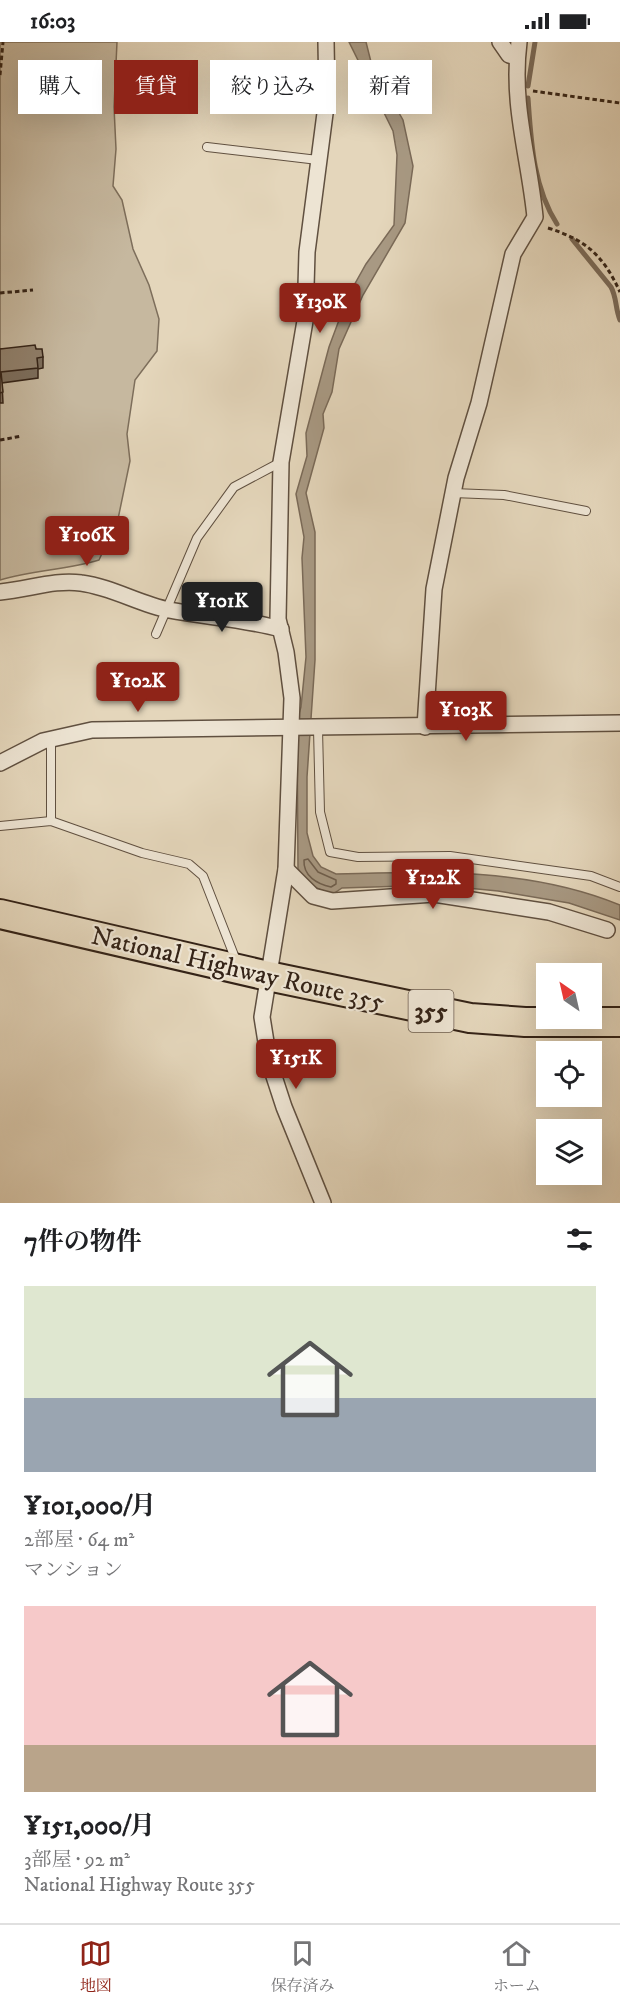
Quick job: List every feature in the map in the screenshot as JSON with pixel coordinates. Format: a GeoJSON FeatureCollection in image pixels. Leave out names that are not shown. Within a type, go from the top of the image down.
{"type":"FeatureCollection","features":[{"type":"Feature","properties":{"kind":"highway","name":"National Highway Route 355"},"geometry":{"type":"LineString","coordinates":[[0,914],[268,976],[470,1018],[525,1022],[620,1022]]}},
{"type":"Feature","properties":{"kind":"street"},"geometry":{"type":"LineString","coordinates":[[323,1203],[284,1107],[269,1061],[262,1017],[286,869],[292,729],[291,698],[278,619],[281,462],[305,321],[307,252],[327,98],[326,42]]}},
{"type":"Feature","properties":{"kind":"street"},"geometry":{"type":"LineString","coordinates":[[500,42],[509,55],[518,50]]}},
{"type":"Feature","properties":{"kind":"street"},"geometry":{"type":"LineString","coordinates":[[425,727],[434,589],[453,493],[479,404],[513,254],[535,217],[515,88],[518,50]]}},
{"type":"Feature","properties":{"kind":"street"},"geometry":{"type":"LineString","coordinates":[[0,592],[29,590],[57,582],[81,583],[108,589],[168,609],[250,621],[281,629]]}},
{"type":"Feature","properties":{"kind":"street"},"geometry":{"type":"LineString","coordinates":[[0,763],[51,739],[92,730],[314,729],[620,723]]}},
{"type":"Feature","properties":{"kind":"street"},"geometry":{"type":"LineString","coordinates":[[286,869],[313,896],[332,901],[434,894],[549,912],[607,930]]}},
{"type":"Feature","properties":{"kind":"lane"},"geometry":{"type":"LineString","coordinates":[[207,147],[318,160]]}},
{"type":"Feature","properties":{"kind":"lane"},"geometry":{"type":"LineString","coordinates":[[156,634],[197,538],[234,487],[281,462]]}},
{"type":"Feature","properties":{"kind":"lane"},"geometry":{"type":"LineString","coordinates":[[453,493],[504,495],[586,511]]}},
{"type":"Feature","properties":{"kind":"lane"},"geometry":{"type":"LineString","coordinates":[[314,729],[320,812],[330,852],[358,857],[450,856],[591,876],[620,887]]}},
{"type":"Feature","properties":{"kind":"lane"},"geometry":{"type":"LineString","coordinates":[[51,739],[51,821]]}},
{"type":"Feature","properties":{"kind":"lane"},"geometry":{"type":"LineString","coordinates":[[0,826],[51,821],[142,853],[189,864],[202,876],[239,969]]}},
{"type":"Feature","properties":{"kind":"path"},"geometry":{"type":"LineString","coordinates":[[0,75],[3,42]]}},
{"type":"Feature","properties":{"kind":"path"},"geometry":{"type":"LineString","coordinates":[[515,88],[620,103]]}},
{"type":"Feature","properties":{"kind":"path"},"geometry":{"type":"LineString","coordinates":[[535,217],[548,228],[576,237],[589,245],[620,292]]}},
{"type":"Feature","properties":{"kind":"path"},"geometry":{"type":"LineString","coordinates":[[0,293],[33,290]]}},
{"type":"Feature","properties":{"kind":"path"},"geometry":{"type":"LineString","coordinates":[[0,440],[22,436]]}},
{"type":"Feature","properties":{"kind":"shaded area"},"geometry":{"type":"Polygon","coordinates":[[[0,42],[117,42],[116,60],[114,60],[116,149],[113,186],[122,200],[133,249],[149,285],[159,319],[157,351],[135,380],[127,434],[130,461],[118,519],[99,560],[0,580],[0,42]]]}},
{"type":"Feature","properties":{"kind":"water"},"geometry":{"type":"Polygon","coordinates":[[[349,42],[366,42],[370,60],[358,60],[349,42]]]}},
{"type":"Feature","properties":{"kind":"water"},"geometry":{"type":"Polygon","coordinates":[[[385,114],[400,114],[403,120],[413,166],[405,223],[363,295],[339,349],[332,392],[323,414],[324,428],[306,493],[315,532],[315,660],[307,777],[307,833],[313,856],[321,867],[336,874],[408,872],[480,874],[551,884],[620,905],[620,920],[569,903],[498,891],[436,885],[342,888],[333,894],[312,885],[298,869],[297,720],[301,707],[306,657],[302,558],[304,537],[296,494],[307,456],[306,433],[329,347],[348,296],[366,264],[394,225],[397,155],[393,131],[385,114]]]}},
{"type":"Feature","properties":{"kind":"building"},"geometry":{"type":"Polygon","coordinates":[[[35,345],[36,349],[42,349],[43,357],[37,358],[38,368],[1,372],[3,392],[0,393],[0,349],[35,345]]]}},
{"type":"Feature","properties":{"kind":"waterway"},"geometry":{"type":"LineString","coordinates":[[528,86],[535,42]]}},
{"type":"Feature","properties":{"kind":"waterway"},"geometry":{"type":"LineString","coordinates":[[528,98],[532,147],[538,179],[549,210],[557,224]]}},
{"type":"Feature","properties":{"kind":"waterway"},"geometry":{"type":"LineString","coordinates":[[572,239],[611,287],[620,320]]}}]}
